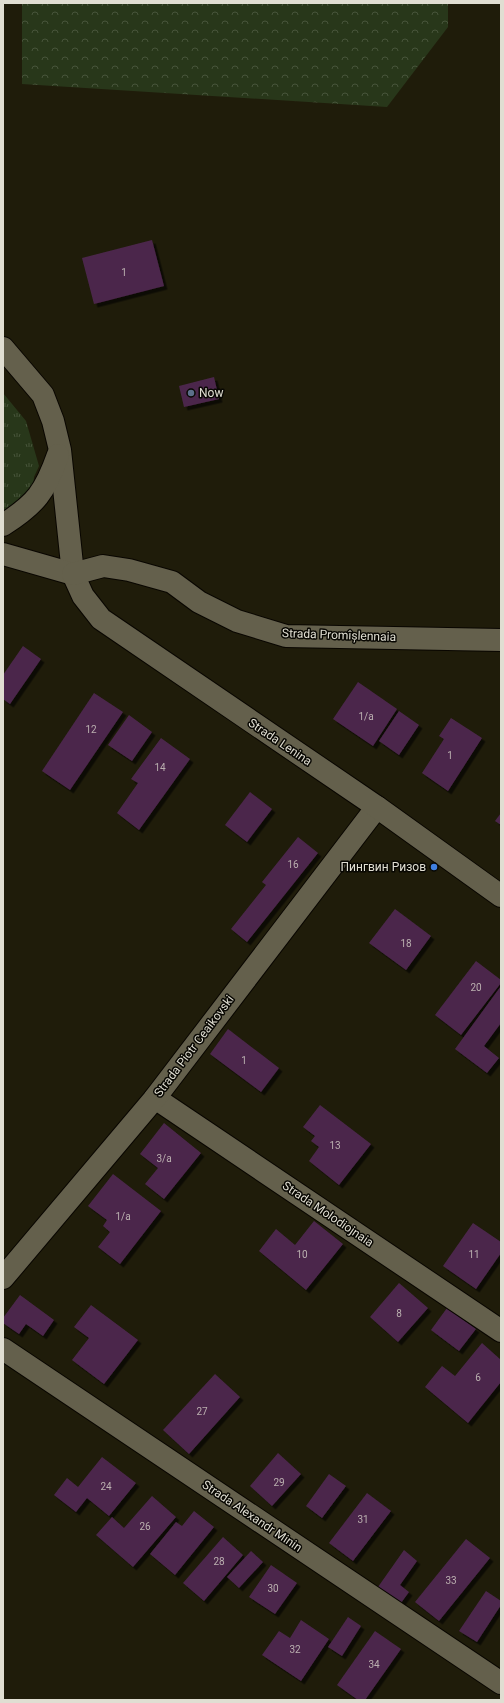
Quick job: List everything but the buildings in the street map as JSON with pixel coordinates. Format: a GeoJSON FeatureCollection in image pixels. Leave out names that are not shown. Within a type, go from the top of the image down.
{"type":"FeatureCollection","features":[{"type":"Feature","properties":{"kind":"street","name":"Strada Lenina"},"geometry":{"type":"LineString","coordinates":[[3,348],[43,395],[53,421],[60,450],[73,574],[83,596],[101,619],[377,807],[501,896]]}},
{"type":"Feature","properties":{"kind":"street"},"geometry":{"type":"LineString","coordinates":[[3,525],[26,511],[48,484],[60,450]]}},
{"type":"Feature","properties":{"kind":"street"},"geometry":{"type":"LineString","coordinates":[[3,554],[73,574]]}},
{"type":"Feature","properties":{"kind":"street","name":"Strada Promîșlennaia"},"geometry":{"type":"LineString","coordinates":[[73,574],[103,566],[129,570],[172,582],[199,602],[237,621],[286,636],[501,640]]}},
{"type":"Feature","properties":{"kind":"street","name":"Strada Piotr Ceaikovski"},"geometry":{"type":"LineString","coordinates":[[3,1278],[155,1098],[377,807]]}},
{"type":"Feature","properties":{"kind":"street","name":"Strada Molodiojnaia"},"geometry":{"type":"LineString","coordinates":[[155,1098],[501,1331]]}},
{"type":"Feature","properties":{"kind":"street","name":"Strada Alexandr Minin"},"geometry":{"type":"LineString","coordinates":[[3,1349],[501,1683]]}},
{"type":"Feature","properties":{"kind":"green space"},"geometry":{"type":"Polygon","coordinates":[[[22,3],[448,3],[448,27],[387,107],[22,84],[22,3]]]}},
{"type":"Feature","properties":{"kind":"green space"},"geometry":{"type":"Polygon","coordinates":[[[3,393],[26,421],[39,466],[34,477],[33,488],[26,496],[3,513],[3,393]]]}},
{"type":"Feature","properties":{"kind":"place","name":"Now"},"geometry":{"type":"Point","coordinates":[191,393]}},
{"type":"Feature","properties":{"kind":"place","name":"Пингвин Ризов"},"geometry":{"type":"Point","coordinates":[434,867]}}]}
